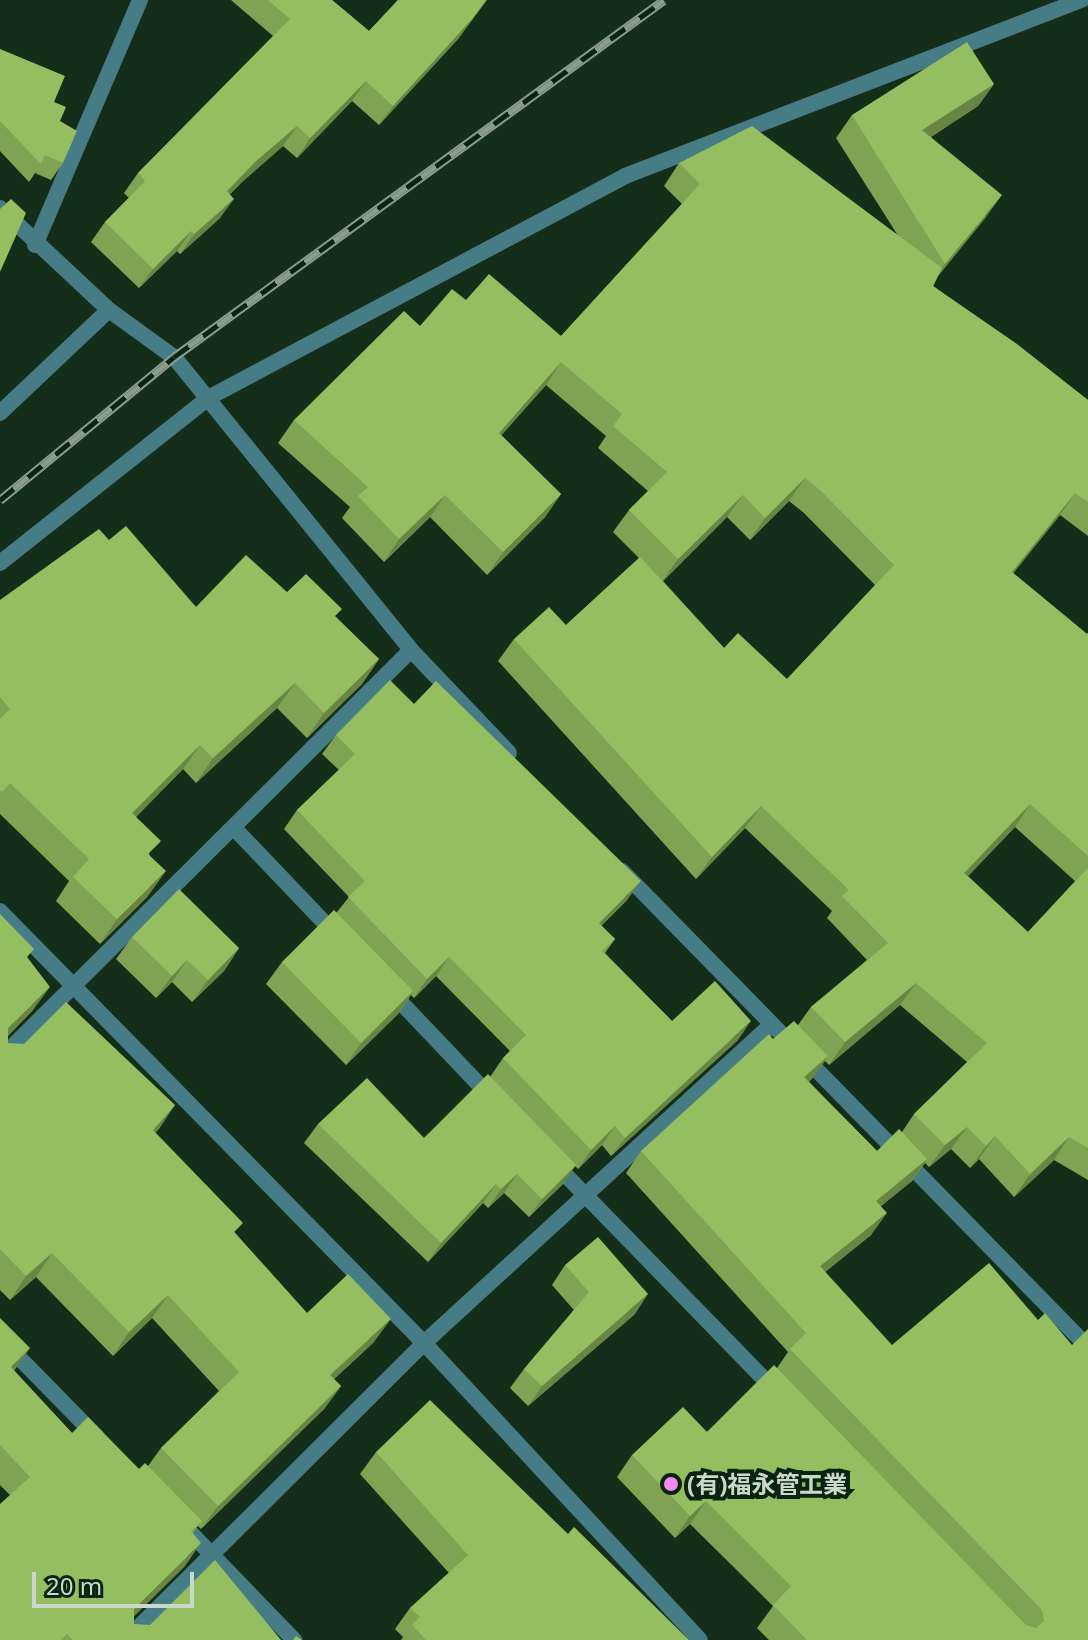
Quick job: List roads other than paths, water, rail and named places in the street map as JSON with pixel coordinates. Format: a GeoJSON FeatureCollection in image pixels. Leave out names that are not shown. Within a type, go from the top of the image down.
{"type":"FeatureCollection","features":[{"type":"Feature","properties":{"kind":"street"},"geometry":{"type":"LineString","coordinates":[[35,245],[140,0]]}},
{"type":"Feature","properties":{"kind":"street"},"geometry":{"type":"LineString","coordinates":[[0,563],[208,398],[625,176],[1082,0]]}},
{"type":"Feature","properties":{"kind":"street"},"geometry":{"type":"LineString","coordinates":[[0,208],[35,245],[109,310],[174,357],[411,650],[520,764]]}},
{"type":"Feature","properties":{"kind":"street"},"geometry":{"type":"LineString","coordinates":[[0,413],[109,310]]}},
{"type":"Feature","properties":{"kind":"street"},"geometry":{"type":"LineString","coordinates":[[0,1059],[73,991],[411,650]]}},
{"type":"Feature","properties":{"kind":"street"},"geometry":{"type":"LineString","coordinates":[[234,828],[355,954]]}},
{"type":"Feature","properties":{"kind":"street"},"geometry":{"type":"LineString","coordinates":[[607,855],[770,1026],[1088,1347]]}},
{"type":"Feature","properties":{"kind":"street"},"geometry":{"type":"LineString","coordinates":[[0,911],[73,991],[424,1343],[700,1640]]}},
{"type":"Feature","properties":{"kind":"street"},"geometry":{"type":"LineString","coordinates":[[377,977],[508,1115]]}},
{"type":"Feature","properties":{"kind":"street"},"geometry":{"type":"LineString","coordinates":[[126,1640],[424,1343],[770,1026]]}},
{"type":"Feature","properties":{"kind":"street"},"geometry":{"type":"LineString","coordinates":[[541,1149],[785,1400]]}},
{"type":"Feature","properties":{"kind":"street"},"geometry":{"type":"LineString","coordinates":[[0,1338],[112,1452]]}},
{"type":"Feature","properties":{"kind":"street"},"geometry":{"type":"LineString","coordinates":[[167,1509],[294,1640]]}},
{"type":"Feature","properties":{"kind":"railway"},"geometry":{"type":"LineString","coordinates":[[0,500],[174,357],[664,0]]}},
{"type":"Feature","properties":{"kind":"place","name":"(有)福永管工業"},"geometry":{"type":"Point","coordinates":[671,1484]}}]}
